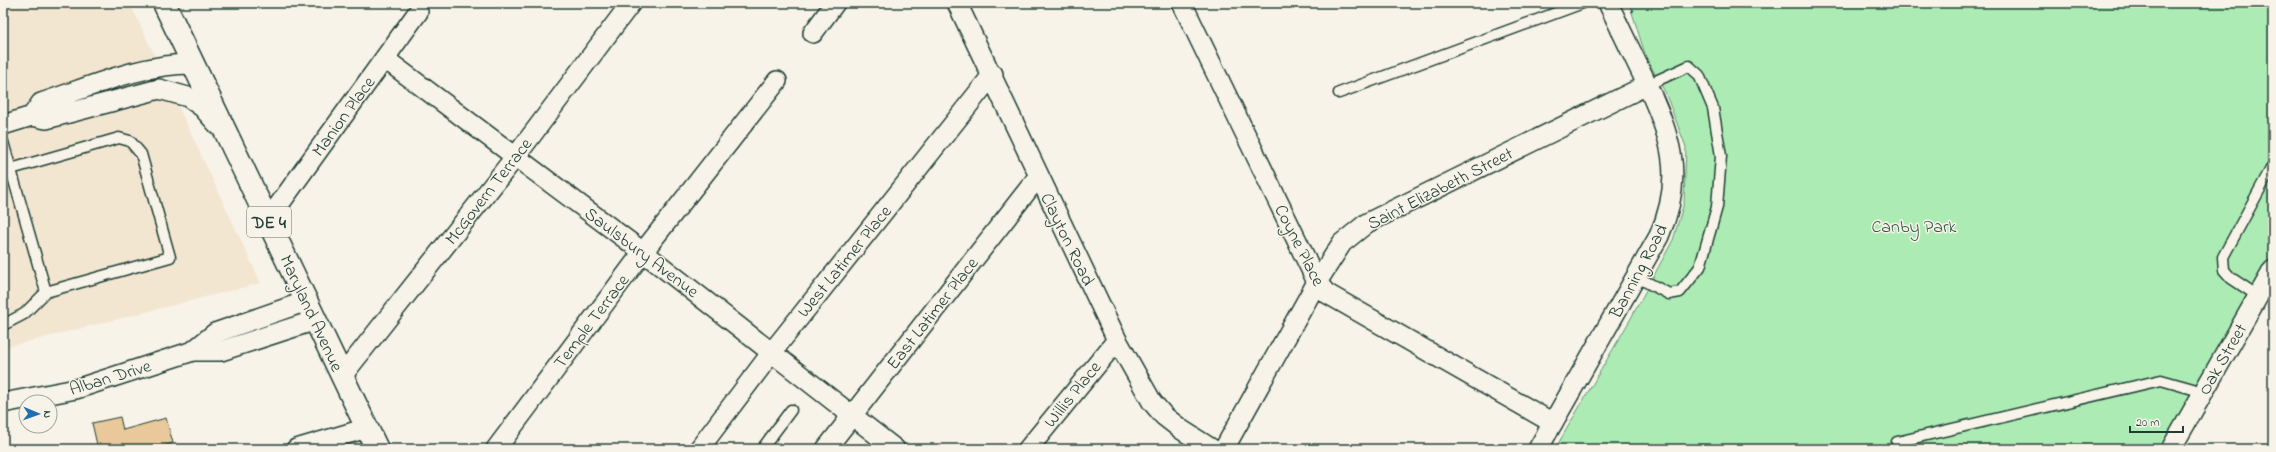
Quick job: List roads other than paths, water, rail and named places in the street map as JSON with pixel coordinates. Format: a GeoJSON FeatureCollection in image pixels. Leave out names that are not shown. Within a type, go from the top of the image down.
{"type":"FeatureCollection","features":[{"type":"Feature","properties":{"kind":"main road","name":"Maryland Avenue"},"geometry":{"type":"LineString","coordinates":[[164,3],[377,449]]}},
{"type":"Feature","properties":{"kind":"street","name":"McGovern Terrace"},"geometry":{"type":"LineString","coordinates":[[342,376],[516,156],[631,3]]}},
{"type":"Feature","properties":{"kind":"street"},"geometry":{"type":"LineString","coordinates":[[813,33],[835,3]]}},
{"type":"Feature","properties":{"kind":"street","name":"Clayton Road"},"geometry":{"type":"LineString","coordinates":[[957,3],[993,74],[1038,178],[1117,340],[1152,402],[1182,430],[1212,449]]}},
{"type":"Feature","properties":{"kind":"street","name":"Coyne Place"},"geometry":{"type":"LineString","coordinates":[[1182,3],[1317,282],[1326,293],[1339,302],[1553,423]]}},
{"type":"Feature","properties":{"kind":"street","name":"Banning Road"},"geometry":{"type":"LineString","coordinates":[[1538,449],[1636,276],[1665,222],[1671,202],[1673,182],[1670,143],[1664,123],[1608,3]]}},
{"type":"Feature","properties":{"kind":"street","name":"Manion Place"},"geometry":{"type":"LineString","coordinates":[[268,220],[418,12]]}},
{"type":"Feature","properties":{"kind":"street","name":"Saulsbury Avenue"},"geometry":{"type":"LineString","coordinates":[[384,59],[643,252],[895,449]]}},
{"type":"Feature","properties":{"kind":"street"},"geometry":{"type":"LineString","coordinates":[[32,116],[41,103],[148,68],[169,64],[192,64]]}},
{"type":"Feature","properties":{"kind":"street","name":"West Latimer Place"},"geometry":{"type":"LineString","coordinates":[[699,449],[772,352],[993,74]]}},
{"type":"Feature","properties":{"kind":"street","name":"Temple Terrace"},"geometry":{"type":"LineString","coordinates":[[496,449],[643,252],[777,81]]}},
{"type":"Feature","properties":{"kind":"street","name":"Saint Elizabeth Street"},"geometry":{"type":"LineString","coordinates":[[1224,449],[1317,282],[1342,243],[1367,222],[1647,85]]}},
{"type":"Feature","properties":{"kind":"street"},"geometry":{"type":"LineString","coordinates":[[3,125],[32,116],[46,119],[159,89],[188,96],[202,107],[231,142]]}},
{"type":"Feature","properties":{"kind":"street","name":"East Latimer Place"},"geometry":{"type":"LineString","coordinates":[[826,449],[1038,178]]}},
{"type":"Feature","properties":{"kind":"street","name":"Oak Street"},"geometry":{"type":"LineString","coordinates":[[2171,449],[2202,394],[2266,300],[2273,270]]}},
{"type":"Feature","properties":{"kind":"street","name":"Alban Drive"},"geometry":{"type":"LineString","coordinates":[[3,403],[76,389],[193,351],[215,333],[311,311]]}},
{"type":"Feature","properties":{"kind":"street","name":"Willis Place"},"geometry":{"type":"LineString","coordinates":[[1028,449],[1117,340]]}},
{"type":"Feature","properties":{"kind":"street"},"geometry":{"type":"LineString","coordinates":[[296,449],[367,428]]}},
{"type":"Feature","properties":{"kind":"lane"},"geometry":{"type":"LineString","coordinates":[[1339,93],[1582,3]]}},
{"type":"Feature","properties":{"kind":"lane"},"geometry":{"type":"LineString","coordinates":[[1636,276],[1669,294],[1680,292],[1700,267],[1717,207],[1721,156],[1713,108],[1699,75],[1689,66],[1647,85]]}},
{"type":"Feature","properties":{"kind":"lane"},"geometry":{"type":"LineString","coordinates":[[3,325],[24,314],[46,292],[170,257],[141,154],[130,141],[119,138],[11,170]]}},
{"type":"Feature","properties":{"kind":"lane"},"geometry":{"type":"LineString","coordinates":[[3,142],[46,292]]}},
{"type":"Feature","properties":{"kind":"lane"},"geometry":{"type":"LineString","coordinates":[[2266,300],[2231,278],[2224,270],[2223,257],[2273,165]]}},
{"type":"Feature","properties":{"kind":"lane"},"geometry":{"type":"LineString","coordinates":[[1897,442],[2161,380],[2193,389],[2202,394]]}},
{"type":"Feature","properties":{"kind":"lane"},"geometry":{"type":"LineString","coordinates":[[762,449],[791,410]]}},
{"type":"Feature","properties":{"kind":"park label","name":"Canby Park"},"geometry":{"type":"Point","coordinates":[1914,226]}}]}
